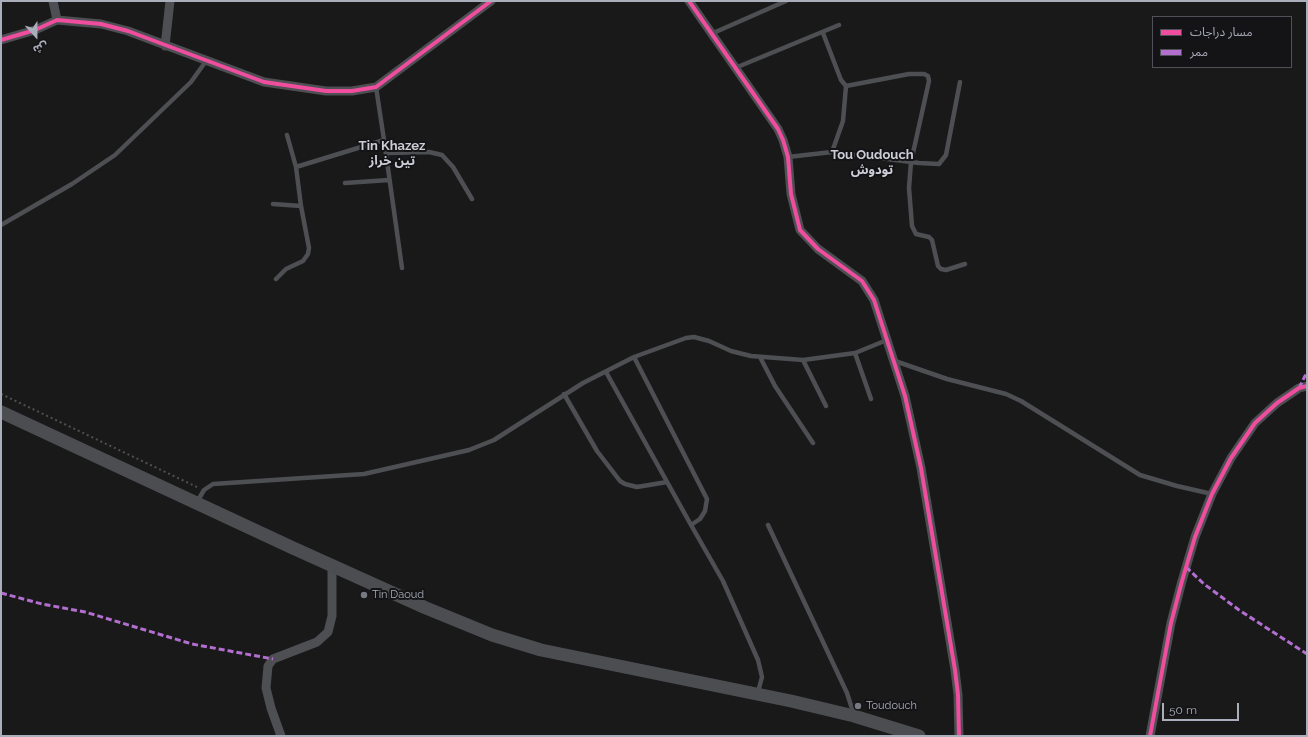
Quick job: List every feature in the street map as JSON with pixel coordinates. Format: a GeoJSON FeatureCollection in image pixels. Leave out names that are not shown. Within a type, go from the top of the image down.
{"type":"FeatureCollection","features":[{"type":"Feature","properties":{"kind":"main road"},"geometry":{"type":"LineString","coordinates":[[1,412],[196,504],[332,564],[426,608],[492,635],[540,650],[757,694],[854,716],[919,736]]}},
{"type":"Feature","properties":{"kind":"street"},"geometry":{"type":"LineString","coordinates":[[53,1],[57,20]]}},
{"type":"Feature","properties":{"kind":"street"},"geometry":{"type":"LineString","coordinates":[[166,46],[170,1]]}},
{"type":"Feature","properties":{"kind":"street"},"geometry":{"type":"LineString","coordinates":[[1,40],[35,30],[57,20],[116,27],[264,82],[281,86],[337,91],[376,87],[491,1]]}},
{"type":"Feature","properties":{"kind":"street"},"geometry":{"type":"LineString","coordinates":[[689,1],[778,129],[788,157],[790,194],[800,230],[818,249],[862,281],[874,300],[895,361],[912,427],[926,497],[955,670],[958,695],[959,736]]}},
{"type":"Feature","properties":{"kind":"street"},"geometry":{"type":"LineString","coordinates":[[1150,736],[1171,623],[1195,537],[1212,494],[1231,458],[1255,423],[1277,403],[1299,388],[1307,386]]}},
{"type":"Feature","properties":{"kind":"street"},"geometry":{"type":"LineString","coordinates":[[281,736],[266,688],[268,666],[273,659],[316,642],[328,632],[332,616],[332,564]]}},
{"type":"Feature","properties":{"kind":"lane"},"geometry":{"type":"LineString","coordinates":[[711,34],[786,1]]}},
{"type":"Feature","properties":{"kind":"lane"},"geometry":{"type":"LineString","coordinates":[[735,68],[823,33],[839,25]]}},
{"type":"Feature","properties":{"kind":"lane"},"geometry":{"type":"LineString","coordinates":[[823,33],[841,80],[846,86],[843,121],[832,152]]}},
{"type":"Feature","properties":{"kind":"lane"},"geometry":{"type":"LineString","coordinates":[[1,225],[72,184],[115,154],[191,82],[206,61]]}},
{"type":"Feature","properties":{"kind":"lane"},"geometry":{"type":"LineString","coordinates":[[846,86],[909,74],[924,74],[928,76],[929,81],[911,162],[910,211],[914,234],[929,237],[932,240],[938,266],[942,270],[965,264]]}},
{"type":"Feature","properties":{"kind":"lane"},"geometry":{"type":"LineString","coordinates":[[788,157],[832,152],[911,162],[941,163],[945,158],[960,82]]}},
{"type":"Feature","properties":{"kind":"lane"},"geometry":{"type":"LineString","coordinates":[[376,87],[387,153],[389,180],[402,268]]}},
{"type":"Feature","properties":{"kind":"lane"},"geometry":{"type":"LineString","coordinates":[[276,279],[286,269],[303,261],[308,254],[308,238],[301,206],[296,166],[287,135]]}},
{"type":"Feature","properties":{"kind":"lane"},"geometry":{"type":"LineString","coordinates":[[296,166],[384,140]]}},
{"type":"Feature","properties":{"kind":"lane"},"geometry":{"type":"LineString","coordinates":[[387,153],[429,152],[442,155],[453,168],[472,199]]}},
{"type":"Feature","properties":{"kind":"lane"},"geometry":{"type":"LineString","coordinates":[[345,183],[389,180]]}},
{"type":"Feature","properties":{"kind":"lane"},"geometry":{"type":"LineString","coordinates":[[273,204],[301,206]]}},
{"type":"Feature","properties":{"kind":"lane"},"geometry":{"type":"LineString","coordinates":[[196,504],[208,486],[223,483],[306,479],[364,474],[469,450],[494,440],[564,394],[634,358],[674,342],[694,338],[709,341],[731,351],[760,357],[803,360],[855,353],[888,340]]}},
{"type":"Feature","properties":{"kind":"lane"},"geometry":{"type":"LineString","coordinates":[[855,353],[871,399]]}},
{"type":"Feature","properties":{"kind":"lane"},"geometry":{"type":"LineString","coordinates":[[760,357],[776,386],[812,442]]}},
{"type":"Feature","properties":{"kind":"lane"},"geometry":{"type":"LineString","coordinates":[[634,358],[707,499],[706,511],[700,519],[691,525]]}},
{"type":"Feature","properties":{"kind":"lane"},"geometry":{"type":"LineString","coordinates":[[803,360],[826,406]]}},
{"type":"Feature","properties":{"kind":"lane"},"geometry":{"type":"LineString","coordinates":[[895,361],[947,379],[981,386],[1006,394],[1021,401],[1140,475],[1150,479],[1212,494]]}},
{"type":"Feature","properties":{"kind":"lane"},"geometry":{"type":"LineString","coordinates":[[606,372],[723,581],[758,660],[762,677],[757,694]]}},
{"type":"Feature","properties":{"kind":"lane"},"geometry":{"type":"LineString","coordinates":[[564,394],[597,451],[620,481],[637,487],[667,482]]}},
{"type":"Feature","properties":{"kind":"lane"},"geometry":{"type":"LineString","coordinates":[[768,525],[847,693],[854,716]]}},
{"type":"Feature","properties":{"kind":"path"},"geometry":{"type":"LineString","coordinates":[[1,394],[204,490]]}},
{"type":"Feature","properties":{"kind":"marked path"},"geometry":{"type":"LineString","coordinates":[[1299,388],[1307,372]]}},
{"type":"Feature","properties":{"kind":"marked path"},"geometry":{"type":"LineString","coordinates":[[1186,567],[1204,584],[1239,610],[1307,654]]}},
{"type":"Feature","properties":{"kind":"marked path"},"geometry":{"type":"LineString","coordinates":[[1,593],[42,604],[85,612],[192,644],[273,659]]}},
{"type":"Feature","properties":{"kind":"cycle path"},"geometry":{"type":"LineString","coordinates":[[1,40],[35,30],[57,20],[101,24],[128,31],[264,82],[326,91],[352,91],[376,87],[491,1]]}},
{"type":"Feature","properties":{"kind":"cycle path"},"geometry":{"type":"LineString","coordinates":[[689,1],[778,129],[788,157],[791,194],[800,230],[818,249],[862,281],[874,300],[905,396],[921,468],[955,670],[958,695],[959,736]]}},
{"type":"Feature","properties":{"kind":"cycle path"},"geometry":{"type":"LineString","coordinates":[[1150,736],[1171,623],[1195,537],[1212,494],[1231,458],[1255,423],[1277,403],[1299,388],[1307,386]]}},
{"type":"Feature","properties":{"kind":"place","name":"Tin Daoud"},"geometry":{"type":"Point","coordinates":[364,595]}},
{"type":"Feature","properties":{"kind":"place","name":"Toudouch"},"geometry":{"type":"Point","coordinates":[858,706]}},
{"type":"Feature","properties":{"kind":"district","name":"Tin Khazez تين خراز"},"geometry":{"type":"Point","coordinates":[392,154]}},
{"type":"Feature","properties":{"kind":"district","name":"Tou Oudouch تودوش"},"geometry":{"type":"Point","coordinates":[872,162]}}]}
